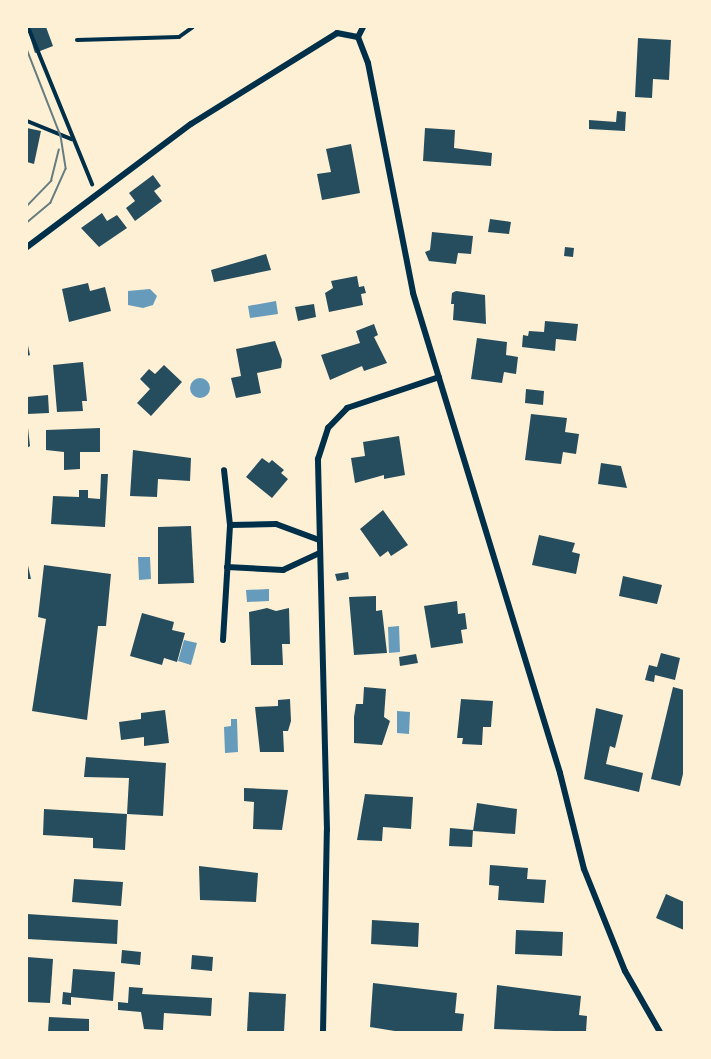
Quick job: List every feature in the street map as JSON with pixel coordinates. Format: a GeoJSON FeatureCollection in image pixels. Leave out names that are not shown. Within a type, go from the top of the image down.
{"type":"FeatureCollection","features":[{"type":"Feature","properties":{"kind":"street"},"geometry":{"type":"LineString","coordinates":[[363,27],[358,37],[368,63],[413,293],[560,773],[593,895],[625,971],[660,1032]]}},
{"type":"Feature","properties":{"kind":"street"},"geometry":{"type":"LineString","coordinates":[[27,247],[96,193],[191,124],[337,33],[358,37]]}},
{"type":"Feature","properties":{"kind":"street"},"geometry":{"type":"LineString","coordinates":[[322,1032],[327,830],[316,479],[321,442],[328,428],[358,402],[439,376]]}},
{"type":"Feature","properties":{"kind":"street"},"geometry":{"type":"LineString","coordinates":[[223,640],[230,525],[224,470]]}},
{"type":"Feature","properties":{"kind":"street"},"geometry":{"type":"LineString","coordinates":[[230,525],[276,524],[319,540]]}},
{"type":"Feature","properties":{"kind":"street"},"geometry":{"type":"LineString","coordinates":[[227,567],[283,570],[319,553]]}},
{"type":"Feature","properties":{"kind":"path"},"geometry":{"type":"LineString","coordinates":[[28,27],[96,193]]}},
{"type":"Feature","properties":{"kind":"path"},"geometry":{"type":"LineString","coordinates":[[77,40],[179,37],[193,27]]}},
{"type":"Feature","properties":{"kind":"path"},"geometry":{"type":"LineString","coordinates":[[27,121],[72,139]]}},
{"type":"Feature","properties":{"kind":"water"},"geometry":{"type":"Polygon","coordinates":[[[150,289],[157,296],[153,305],[143,308],[128,305],[128,291],[150,289]]]}},
{"type":"Feature","properties":{"kind":"water"},"geometry":{"type":"Polygon","coordinates":[[[276,301],[278,314],[250,318],[248,306],[276,301]]]}},
{"type":"Feature","properties":{"kind":"water"},"geometry":{"type":"Polygon","coordinates":[[[200,378],[207,381],[210,388],[207,395],[200,398],[193,395],[190,388],[193,381],[200,378]]]}},
{"type":"Feature","properties":{"kind":"water"},"geometry":{"type":"Polygon","coordinates":[[[138,557],[150,557],[151,579],[139,580],[138,557]]]}},
{"type":"Feature","properties":{"kind":"water"},"geometry":{"type":"Polygon","coordinates":[[[269,589],[269,601],[247,602],[246,590],[269,589]]]}},
{"type":"Feature","properties":{"kind":"water"},"geometry":{"type":"Polygon","coordinates":[[[399,626],[400,652],[389,653],[388,627],[399,626]]]}},
{"type":"Feature","properties":{"kind":"water"},"geometry":{"type":"Polygon","coordinates":[[[184,640],[197,643],[191,665],[178,661],[184,640]]]}},
{"type":"Feature","properties":{"kind":"water"},"geometry":{"type":"Polygon","coordinates":[[[397,711],[410,712],[409,734],[397,733],[397,711]]]}},
{"type":"Feature","properties":{"kind":"water"},"geometry":{"type":"Polygon","coordinates":[[[231,719],[237,719],[238,752],[225,753],[224,727],[231,726],[231,719]]]}},
{"type":"Feature","properties":{"kind":"building"},"geometry":{"type":"Polygon","coordinates":[[[27,27],[46,27],[53,46],[35,53],[27,27]]]}},
{"type":"Feature","properties":{"kind":"building"},"geometry":{"type":"Polygon","coordinates":[[[638,38],[671,40],[669,80],[653,79],[652,98],[635,97],[638,38]]]}},
{"type":"Feature","properties":{"kind":"building"},"geometry":{"type":"Polygon","coordinates":[[[617,111],[626,112],[625,131],[589,129],[589,120],[616,122],[617,111]]]}},
{"type":"Feature","properties":{"kind":"building"},"geometry":{"type":"Polygon","coordinates":[[[27,128],[41,131],[34,164],[27,162],[27,128]]]}},
{"type":"Feature","properties":{"kind":"building"},"geometry":{"type":"Polygon","coordinates":[[[425,128],[455,130],[454,148],[492,153],[491,166],[423,161],[425,128]]]}},
{"type":"Feature","properties":{"kind":"building"},"geometry":{"type":"Polygon","coordinates":[[[351,144],[360,193],[322,200],[317,174],[331,172],[326,149],[351,144]]]}},
{"type":"Feature","properties":{"kind":"building"},"geometry":{"type":"Polygon","coordinates":[[[153,175],[161,186],[154,191],[162,201],[135,221],[126,208],[135,201],[129,193],[153,175]]]}},
{"type":"Feature","properties":{"kind":"building"},"geometry":{"type":"Polygon","coordinates":[[[102,213],[107,221],[117,215],[127,228],[99,247],[81,228],[102,213]]]}},
{"type":"Feature","properties":{"kind":"building"},"geometry":{"type":"Polygon","coordinates":[[[490,219],[511,222],[509,234],[488,232],[490,219]]]}},
{"type":"Feature","properties":{"kind":"building"},"geometry":{"type":"Polygon","coordinates":[[[432,232],[473,236],[471,254],[458,253],[456,264],[429,261],[425,252],[430,250],[432,232]]]}},
{"type":"Feature","properties":{"kind":"building"},"geometry":{"type":"Polygon","coordinates":[[[565,247],[574,248],[573,257],[564,256],[565,247]]]}},
{"type":"Feature","properties":{"kind":"building"},"geometry":{"type":"Polygon","coordinates":[[[266,254],[271,270],[214,282],[211,270],[266,254]]]}},
{"type":"Feature","properties":{"kind":"building"},"geometry":{"type":"Polygon","coordinates":[[[357,276],[359,287],[364,286],[366,293],[361,294],[363,305],[329,312],[325,293],[333,288],[331,281],[357,276]]]}},
{"type":"Feature","properties":{"kind":"building"},"geometry":{"type":"Polygon","coordinates":[[[88,283],[90,291],[105,287],[111,311],[69,322],[62,289],[88,283]]]}},
{"type":"Feature","properties":{"kind":"building"},"geometry":{"type":"Polygon","coordinates":[[[456,291],[485,295],[486,324],[453,320],[452,293],[456,291]]]}},
{"type":"Feature","properties":{"kind":"building"},"geometry":{"type":"Polygon","coordinates":[[[314,304],[316,317],[298,321],[295,307],[314,304]]]}},
{"type":"Feature","properties":{"kind":"building"},"geometry":{"type":"Polygon","coordinates":[[[545,321],[578,324],[576,341],[556,339],[555,351],[522,347],[523,335],[528,336],[529,331],[544,332],[545,321]]]}},
{"type":"Feature","properties":{"kind":"building"},"geometry":{"type":"Polygon","coordinates":[[[374,324],[378,335],[374,337],[387,363],[364,371],[362,366],[330,380],[321,355],[360,343],[356,331],[374,324]]]}},
{"type":"Feature","properties":{"kind":"building"},"geometry":{"type":"Polygon","coordinates":[[[477,338],[507,342],[506,355],[518,357],[516,374],[504,372],[502,383],[471,379],[477,338]]]}},
{"type":"Feature","properties":{"kind":"building"},"geometry":{"type":"Polygon","coordinates":[[[275,341],[282,360],[281,368],[257,373],[261,393],[236,398],[231,378],[241,376],[236,349],[275,341]]]}},
{"type":"Feature","properties":{"kind":"building"},"geometry":{"type":"Polygon","coordinates":[[[83,362],[87,401],[82,401],[83,411],[57,412],[53,365],[83,362]]]}},
{"type":"Feature","properties":{"kind":"building"},"geometry":{"type":"Polygon","coordinates":[[[164,365],[182,382],[151,416],[137,403],[150,389],[140,379],[149,369],[155,374],[164,365]]]}},
{"type":"Feature","properties":{"kind":"building"},"geometry":{"type":"Polygon","coordinates":[[[526,389],[544,391],[543,405],[525,403],[526,389]]]}},
{"type":"Feature","properties":{"kind":"building"},"geometry":{"type":"Polygon","coordinates":[[[48,395],[49,413],[27,414],[27,397],[48,395]]]}},
{"type":"Feature","properties":{"kind":"building"},"geometry":{"type":"Polygon","coordinates":[[[531,414],[567,418],[565,432],[579,434],[576,454],[563,452],[561,464],[525,460],[531,414]]]}},
{"type":"Feature","properties":{"kind":"building"},"geometry":{"type":"Polygon","coordinates":[[[27,419],[30,446],[27,448],[27,419]]]}},
{"type":"Feature","properties":{"kind":"building"},"geometry":{"type":"Polygon","coordinates":[[[100,428],[100,452],[80,452],[80,469],[64,470],[64,452],[46,450],[46,430],[100,428]]]}},
{"type":"Feature","properties":{"kind":"building"},"geometry":{"type":"Polygon","coordinates":[[[399,436],[405,475],[384,479],[384,475],[355,483],[351,458],[365,456],[363,442],[399,436]]]}},
{"type":"Feature","properties":{"kind":"building"},"geometry":{"type":"Polygon","coordinates":[[[133,450],[191,458],[190,481],[158,479],[157,497],[130,496],[133,450]]]}},
{"type":"Feature","properties":{"kind":"building"},"geometry":{"type":"Polygon","coordinates":[[[262,458],[269,463],[272,460],[284,470],[281,473],[288,479],[272,498],[246,477],[262,458]]]}},
{"type":"Feature","properties":{"kind":"building"},"geometry":{"type":"Polygon","coordinates":[[[601,463],[621,466],[627,488],[598,484],[601,463]]]}},
{"type":"Feature","properties":{"kind":"building"},"geometry":{"type":"Polygon","coordinates":[[[101,474],[108,474],[105,527],[51,524],[53,496],[79,497],[79,490],[88,490],[88,498],[100,499],[101,474]]]}},
{"type":"Feature","properties":{"kind":"building"},"geometry":{"type":"Polygon","coordinates":[[[383,510],[408,545],[391,556],[388,551],[380,557],[360,529],[383,510]]]}},
{"type":"Feature","properties":{"kind":"building"},"geometry":{"type":"Polygon","coordinates":[[[191,526],[194,583],[158,584],[158,527],[191,526]]]}},
{"type":"Feature","properties":{"kind":"building"},"geometry":{"type":"Polygon","coordinates":[[[539,535],[575,543],[572,552],[580,554],[576,574],[532,565],[539,535]]]}},
{"type":"Feature","properties":{"kind":"building"},"geometry":{"type":"Polygon","coordinates":[[[27,561],[31,579],[27,579],[27,561]]]}},
{"type":"Feature","properties":{"kind":"building"},"geometry":{"type":"Polygon","coordinates":[[[44,565],[111,574],[106,626],[98,626],[87,720],[32,711],[46,619],[38,617],[44,565]]]}},
{"type":"Feature","properties":{"kind":"building"},"geometry":{"type":"Polygon","coordinates":[[[348,572],[349,579],[337,581],[335,574],[348,572]]]}},
{"type":"Feature","properties":{"kind":"building"},"geometry":{"type":"Polygon","coordinates":[[[623,576],[662,585],[657,604],[619,596],[623,576]]]}},
{"type":"Feature","properties":{"kind":"building"},"geometry":{"type":"Polygon","coordinates":[[[376,596],[376,611],[382,610],[387,653],[354,655],[349,597],[376,596]]]}},
{"type":"Feature","properties":{"kind":"building"},"geometry":{"type":"Polygon","coordinates":[[[457,601],[458,614],[465,613],[467,629],[461,630],[463,643],[431,648],[424,606],[457,601]]]}},
{"type":"Feature","properties":{"kind":"building"},"geometry":{"type":"Polygon","coordinates":[[[267,608],[276,611],[289,608],[290,644],[282,644],[283,665],[251,665],[249,612],[267,608]]]}},
{"type":"Feature","properties":{"kind":"building"},"geometry":{"type":"Polygon","coordinates":[[[142,613],[174,622],[172,630],[185,633],[177,662],[164,658],[162,665],[130,656],[142,613]]]}},
{"type":"Feature","properties":{"kind":"building"},"geometry":{"type":"Polygon","coordinates":[[[661,653],[680,658],[675,680],[655,675],[654,682],[645,680],[649,665],[657,667],[661,653]]]}},
{"type":"Feature","properties":{"kind":"building"},"geometry":{"type":"Polygon","coordinates":[[[416,654],[418,663],[400,666],[399,657],[416,654]]]}},
{"type":"Feature","properties":{"kind":"building"},"geometry":{"type":"Polygon","coordinates":[[[364,687],[386,689],[384,717],[390,721],[382,745],[354,743],[356,704],[363,704],[364,687]]]}},
{"type":"Feature","properties":{"kind":"building"},"geometry":{"type":"Polygon","coordinates":[[[673,687],[684,690],[684,770],[680,786],[651,779],[673,687]]]}},
{"type":"Feature","properties":{"kind":"building"},"geometry":{"type":"Polygon","coordinates":[[[290,699],[291,721],[288,731],[283,731],[284,752],[260,752],[255,707],[278,706],[278,700],[290,699]]]}},
{"type":"Feature","properties":{"kind":"building"},"geometry":{"type":"Polygon","coordinates":[[[461,699],[493,701],[491,727],[483,727],[482,745],[462,744],[463,738],[457,738],[461,699]]]}},
{"type":"Feature","properties":{"kind":"building"},"geometry":{"type":"Polygon","coordinates":[[[596,708],[623,715],[615,748],[610,746],[606,764],[643,773],[639,792],[584,779],[596,708]]]}},
{"type":"Feature","properties":{"kind":"building"},"geometry":{"type":"Polygon","coordinates":[[[165,710],[169,743],[144,746],[144,737],[121,740],[119,722],[141,719],[141,713],[165,710]]]}},
{"type":"Feature","properties":{"kind":"building"},"geometry":{"type":"Polygon","coordinates":[[[86,757],[166,763],[163,816],[127,814],[129,778],[84,777],[86,757]]]}},
{"type":"Feature","properties":{"kind":"building"},"geometry":{"type":"Polygon","coordinates":[[[244,788],[288,790],[282,830],[253,829],[254,802],[244,801],[244,788]]]}},
{"type":"Feature","properties":{"kind":"building"},"geometry":{"type":"Polygon","coordinates":[[[365,794],[413,797],[411,829],[383,827],[382,841],[357,840],[365,794]]]}},
{"type":"Feature","properties":{"kind":"building"},"geometry":{"type":"Polygon","coordinates":[[[477,803],[517,809],[515,834],[473,831],[477,803]]]}},
{"type":"Feature","properties":{"kind":"building"},"geometry":{"type":"Polygon","coordinates":[[[44,809],[127,814],[125,850],[93,848],[93,838],[43,835],[44,809]]]}},
{"type":"Feature","properties":{"kind":"building"},"geometry":{"type":"Polygon","coordinates":[[[450,828],[473,830],[472,847],[449,846],[450,828]]]}},
{"type":"Feature","properties":{"kind":"building"},"geometry":{"type":"Polygon","coordinates":[[[490,865],[528,868],[527,879],[546,880],[544,903],[498,900],[499,886],[489,885],[490,865]]]}},
{"type":"Feature","properties":{"kind":"building"},"geometry":{"type":"Polygon","coordinates":[[[199,866],[258,873],[256,902],[200,900],[199,866]]]}},
{"type":"Feature","properties":{"kind":"building"},"geometry":{"type":"Polygon","coordinates":[[[74,879],[123,882],[121,906],[72,902],[74,879]]]}},
{"type":"Feature","properties":{"kind":"building"},"geometry":{"type":"Polygon","coordinates":[[[666,894],[684,902],[684,930],[656,918],[666,894]]]}},
{"type":"Feature","properties":{"kind":"building"},"geometry":{"type":"Polygon","coordinates":[[[27,914],[118,920],[117,944],[27,939],[27,914]]]}},
{"type":"Feature","properties":{"kind":"building"},"geometry":{"type":"Polygon","coordinates":[[[372,920],[419,923],[418,947],[371,944],[372,920]]]}},
{"type":"Feature","properties":{"kind":"building"},"geometry":{"type":"Polygon","coordinates":[[[516,930],[563,932],[562,956],[515,954],[516,930]]]}},
{"type":"Feature","properties":{"kind":"building"},"geometry":{"type":"Polygon","coordinates":[[[122,950],[141,952],[140,965],[121,963],[122,950]]]}},
{"type":"Feature","properties":{"kind":"building"},"geometry":{"type":"Polygon","coordinates":[[[192,955],[213,957],[212,971],[191,969],[192,955]]]}},
{"type":"Feature","properties":{"kind":"building"},"geometry":{"type":"Polygon","coordinates":[[[27,957],[53,959],[50,1003],[27,1002],[27,957]]]}},
{"type":"Feature","properties":{"kind":"building"},"geometry":{"type":"Polygon","coordinates":[[[73,969],[115,972],[113,1001],[71,997],[71,1005],[62,1004],[63,992],[71,993],[73,969]]]}},
{"type":"Feature","properties":{"kind":"building"},"geometry":{"type":"Polygon","coordinates":[[[373,983],[457,993],[455,1013],[464,1014],[462,1032],[401,1032],[370,1027],[373,983]]]}},
{"type":"Feature","properties":{"kind":"building"},"geometry":{"type":"Polygon","coordinates":[[[497,985],[581,996],[579,1015],[587,1016],[586,1032],[494,1029],[497,985]]]}},
{"type":"Feature","properties":{"kind":"building"},"geometry":{"type":"Polygon","coordinates":[[[129,987],[143,988],[142,994],[212,998],[211,1016],[164,1013],[163,1030],[144,1029],[141,1012],[118,1010],[118,1002],[128,1003],[129,987]]]}},
{"type":"Feature","properties":{"kind":"building"},"geometry":{"type":"Polygon","coordinates":[[[249,992],[286,994],[284,1032],[247,1032],[249,992]]]}},
{"type":"Feature","properties":{"kind":"building"},"geometry":{"type":"Polygon","coordinates":[[[49,1017],[89,1019],[89,1032],[48,1032],[49,1017]]]}},
{"type":"Feature","properties":{"kind":"tram line"},"geometry":{"type":"LineString","coordinates":[[27,49],[61,136],[66,169],[51,203],[27,223]]}},
{"type":"Feature","properties":{"kind":"tram line"},"geometry":{"type":"LineString","coordinates":[[27,206],[51,181],[59,150]]}}]}
